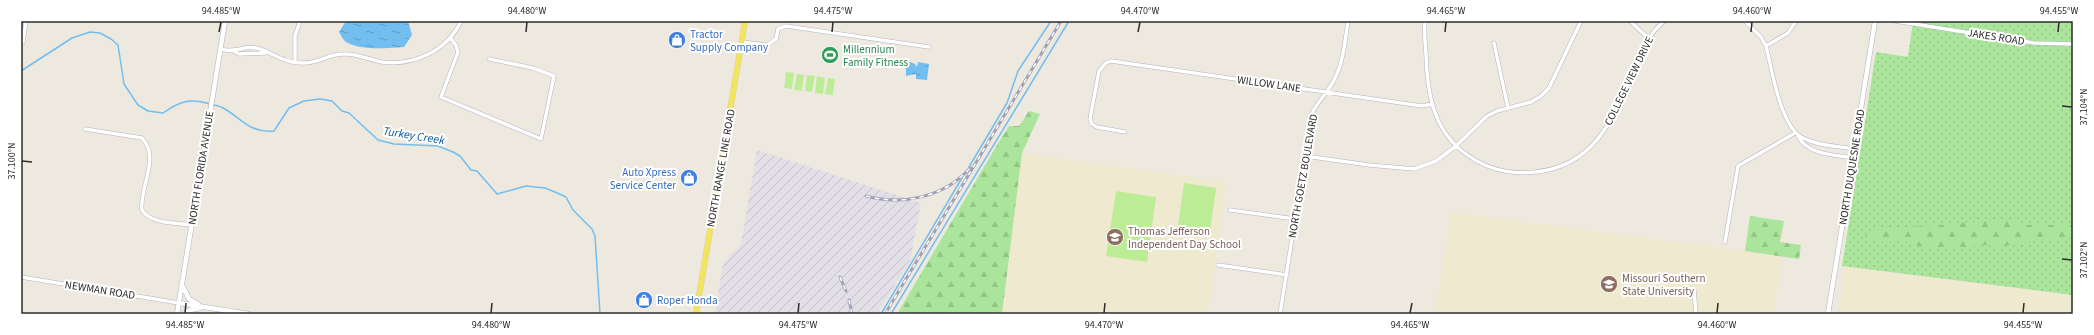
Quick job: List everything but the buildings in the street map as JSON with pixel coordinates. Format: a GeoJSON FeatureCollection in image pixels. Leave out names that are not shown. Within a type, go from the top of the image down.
{"type":"FeatureCollection","features":[{"type":"Feature","properties":{"kind":"main road","name":"NORTH RANGE LINE ROAD"},"geometry":{"type":"LineString","coordinates":[[696,314],[745,21]]}},
{"type":"Feature","properties":{"kind":"street"},"geometry":{"type":"LineString","coordinates":[[23,42],[26,21]]}},
{"type":"Feature","properties":{"kind":"street","name":"NORTH FLORIDA AVENUE"},"geometry":{"type":"LineString","coordinates":[[177,314],[213,85],[225,21]]}},
{"type":"Feature","properties":{"kind":"street"},"geometry":{"type":"LineString","coordinates":[[295,63],[295,36],[300,21]]}},
{"type":"Feature","properties":{"kind":"street"},"geometry":{"type":"LineString","coordinates":[[220,49],[232,50],[249,47],[282,60],[304,64],[344,54],[382,62],[402,63],[421,58],[450,38],[461,21]]}},
{"type":"Feature","properties":{"kind":"street","name":"NORTH GOETZ BOULEVARD"},"geometry":{"type":"LineString","coordinates":[[1280,314],[1312,113],[1318,101],[1336,77],[1348,21]]}},
{"type":"Feature","properties":{"kind":"street","name":"COLLEGE VIEW DRIVE"},"geometry":{"type":"LineString","coordinates":[[1425,21],[1427,82],[1432,104],[1440,124],[1456,146],[1479,163],[1495,170],[1513,173],[1543,172],[1571,161],[1585,152],[1605,131],[1648,38],[1664,21]]}},
{"type":"Feature","properties":{"kind":"street"},"geometry":{"type":"LineString","coordinates":[[1305,156],[1369,165],[1414,169],[1436,161],[1456,146],[1487,116],[1508,108],[1531,102],[1541,96],[1549,88],[1581,21]]}},
{"type":"Feature","properties":{"kind":"street"},"geometry":{"type":"LineString","coordinates":[[1630,21],[1648,38]]}},
{"type":"Feature","properties":{"kind":"street"},"geometry":{"type":"LineString","coordinates":[[1745,21],[1761,37],[1766,46],[1784,115],[1803,143],[1816,151],[1853,158]]}},
{"type":"Feature","properties":{"kind":"street"},"geometry":{"type":"LineString","coordinates":[[1766,46],[1788,33],[1796,21]]}},
{"type":"Feature","properties":{"kind":"street","name":"NORTH DUQUESNE ROAD"},"geometry":{"type":"LineString","coordinates":[[1828,314],[1875,21]]}},
{"type":"Feature","properties":{"kind":"street","name":"JAKES ROAD"},"geometry":{"type":"LineString","coordinates":[[1895,21],[2034,43],[2073,44]]}},
{"type":"Feature","properties":{"kind":"street"},"geometry":{"type":"LineString","coordinates":[[742,42],[767,45],[776,39],[778,29],[786,26],[929,47]]}},
{"type":"Feature","properties":{"kind":"street"},"geometry":{"type":"LineString","coordinates":[[450,38],[456,45],[458,52],[441,97],[541,139],[554,76],[533,68],[489,59]]}},
{"type":"Feature","properties":{"kind":"street"},"geometry":{"type":"LineString","coordinates":[[1494,43],[1508,108]]}},
{"type":"Feature","properties":{"kind":"street"},"geometry":{"type":"LineString","coordinates":[[232,50],[238,54],[266,53]]}},
{"type":"Feature","properties":{"kind":"street","name":"WILLOW LANE"},"geometry":{"type":"LineString","coordinates":[[1125,132],[1097,127],[1092,124],[1090,119],[1099,71],[1106,63],[1111,61],[1422,106],[1432,104]]}},
{"type":"Feature","properties":{"kind":"street"},"geometry":{"type":"LineString","coordinates":[[85,129],[142,138],[148,144],[150,153],[142,210],[145,215],[154,220],[192,225]]}},
{"type":"Feature","properties":{"kind":"street"},"geometry":{"type":"LineString","coordinates":[[1797,134],[1814,142],[1854,149]]}},
{"type":"Feature","properties":{"kind":"street"},"geometry":{"type":"LineString","coordinates":[[1725,242],[1738,166],[1797,134]]}},
{"type":"Feature","properties":{"kind":"street"},"geometry":{"type":"LineString","coordinates":[[1230,210],[1295,219]]}},
{"type":"Feature","properties":{"kind":"street"},"geometry":{"type":"LineString","coordinates":[[1218,265],[1286,275]]}},
{"type":"Feature","properties":{"kind":"street","name":"NEWMAN ROAD"},"geometry":{"type":"LineString","coordinates":[[21,277],[179,303]]}},
{"type":"Feature","properties":{"kind":"street"},"geometry":{"type":"LineString","coordinates":[[182,284],[184,292],[190,300],[207,308]]}},
{"type":"Feature","properties":{"kind":"street"},"geometry":{"type":"LineString","coordinates":[[1694,290],[1696,314]]}},
{"type":"Feature","properties":{"kind":"street"},"geometry":{"type":"LineString","coordinates":[[179,303],[248,314]]}},
{"type":"Feature","properties":{"kind":"street"},"geometry":{"type":"LineString","coordinates":[[183,314],[192,309],[207,308]]}},
{"type":"Feature","properties":{"kind":"shaded area"},"geometry":{"type":"Polygon","coordinates":[[[757,150],[921,203],[910,261],[877,314],[715,314],[723,263],[741,244],[757,150]]]}},
{"type":"Feature","properties":{"kind":"shaded area","name":"Thomas Jefferson Independent Day School"},"geometry":{"type":"Polygon","coordinates":[[[1022,153],[1227,182],[1208,314],[1002,314],[1022,153]]]}},
{"type":"Feature","properties":{"kind":"shaded area","name":"Missouri Southern State University"},"geometry":{"type":"Polygon","coordinates":[[[1451,212],[1782,256],[1774,311],[1791,314],[1435,314],[1451,212]]]}},
{"type":"Feature","properties":{"kind":"shaded area"},"geometry":{"type":"Polygon","coordinates":[[[1845,267],[2073,295],[2073,314],[1838,314],[1845,267]]]}},
{"type":"Feature","properties":{"kind":"green space"},"geometry":{"type":"Polygon","coordinates":[[[1913,21],[2073,21],[2073,295],[1842,266],[1876,52],[1908,57],[1913,21]]]}},
{"type":"Feature","properties":{"kind":"green space"},"geometry":{"type":"Polygon","coordinates":[[[786,72],[794,73],[792,89],[784,88],[786,72]]]}},
{"type":"Feature","properties":{"kind":"green space"},"geometry":{"type":"Polygon","coordinates":[[[797,74],[804,75],[802,91],[794,90],[797,74]]]}},
{"type":"Feature","properties":{"kind":"green space"},"geometry":{"type":"Polygon","coordinates":[[[807,75],[815,76],[812,92],[805,91],[807,75]]]}},
{"type":"Feature","properties":{"kind":"green space"},"geometry":{"type":"Polygon","coordinates":[[[817,76],[825,78],[823,94],[815,93],[817,76]]]}},
{"type":"Feature","properties":{"kind":"green space"},"geometry":{"type":"Polygon","coordinates":[[[828,78],[835,79],[833,95],[825,94],[828,78]]]}},
{"type":"Feature","properties":{"kind":"green space"},"geometry":{"type":"Polygon","coordinates":[[[1029,111],[1040,114],[1022,153],[1002,314],[897,314],[1009,126],[1019,126],[1029,111]]]}},
{"type":"Feature","properties":{"kind":"green space"},"geometry":{"type":"Polygon","coordinates":[[[1184,183],[1216,188],[1210,231],[1178,226],[1184,183]]]}},
{"type":"Feature","properties":{"kind":"green space"},"geometry":{"type":"Polygon","coordinates":[[[1116,191],[1156,197],[1147,262],[1106,256],[1116,191]]]}},
{"type":"Feature","properties":{"kind":"green space"},"geometry":{"type":"Polygon","coordinates":[[[1750,216],[1784,221],[1780,242],[1801,245],[1799,259],[1745,251],[1750,216]]]}},
{"type":"Feature","properties":{"kind":"green space"},"geometry":{"type":"Polygon","coordinates":[[[2003,220],[2015,221],[2024,225],[2073,225],[2073,238],[2056,238],[1998,247],[1986,245],[1932,250],[1906,242],[1866,242],[1865,234],[1871,230],[2003,220]]]}},
{"type":"Feature","properties":{"kind":"water"},"geometry":{"type":"Polygon","coordinates":[[[346,21],[408,21],[412,35],[404,47],[359,47],[346,42],[339,32],[346,21]]]}},
{"type":"Feature","properties":{"kind":"water"},"geometry":{"type":"Polygon","coordinates":[[[908,61],[915,64],[917,67],[918,62],[929,64],[927,80],[916,79],[916,74],[906,76],[908,61]]]}},
{"type":"Feature","properties":{"kind":"waterway"},"geometry":{"type":"LineString","coordinates":[[969,167],[1007,103],[1018,71],[1051,21]]}},
{"type":"Feature","properties":{"kind":"waterway"},"geometry":{"type":"LineString","coordinates":[[891,314],[1069,21]]}},
{"type":"Feature","properties":{"kind":"waterway","name":"Turkey Creek"},"geometry":{"type":"LineString","coordinates":[[21,71],[72,38],[90,32],[100,33],[118,45],[124,84],[138,105],[148,111],[163,113],[180,103],[197,101],[223,108],[253,128],[274,131],[289,108],[304,101],[320,99],[332,101],[342,111],[349,113],[378,140],[394,144],[438,146],[453,152],[460,156],[471,170],[477,171],[497,194],[526,186],[545,188],[555,192],[566,197],[573,210],[592,229],[595,236],[600,314]]}},
{"type":"Feature","properties":{"kind":"waterway"},"geometry":{"type":"LineString","coordinates":[[881,314],[962,178]]}},
{"type":"Feature","properties":{"kind":"railway"},"geometry":{"type":"LineString","coordinates":[[885,314],[1061,21]]}},
{"type":"Feature","properties":{"kind":"railway"},"geometry":{"type":"LineString","coordinates":[[866,196],[894,200],[922,197],[948,186],[960,178],[970,168]]}},
{"type":"Feature","properties":{"kind":"railway"},"geometry":{"type":"LineString","coordinates":[[840,277],[846,291]]}},
{"type":"Feature","properties":{"kind":"railway"},"geometry":{"type":"LineString","coordinates":[[849,300],[852,314]]}},
{"type":"Feature","properties":{"kind":"place","name":"Tractor Supply Company"},"geometry":{"type":"Point","coordinates":[677,40]}},
{"type":"Feature","properties":{"kind":"place","name":"Millennium Family Fitness"},"geometry":{"type":"Point","coordinates":[830,55]}},
{"type":"Feature","properties":{"kind":"place","name":"Auto Xpress Service Center"},"geometry":{"type":"Point","coordinates":[689,178]}},
{"type":"Feature","properties":{"kind":"place","name":"Thomas Jefferson Independent Day School"},"geometry":{"type":"Point","coordinates":[1115,237]}},
{"type":"Feature","properties":{"kind":"place","name":"Missouri Southern State University"},"geometry":{"type":"Point","coordinates":[1609,284]}},
{"type":"Feature","properties":{"kind":"place","name":"Roper Honda"},"geometry":{"type":"Point","coordinates":[644,300]}}]}
